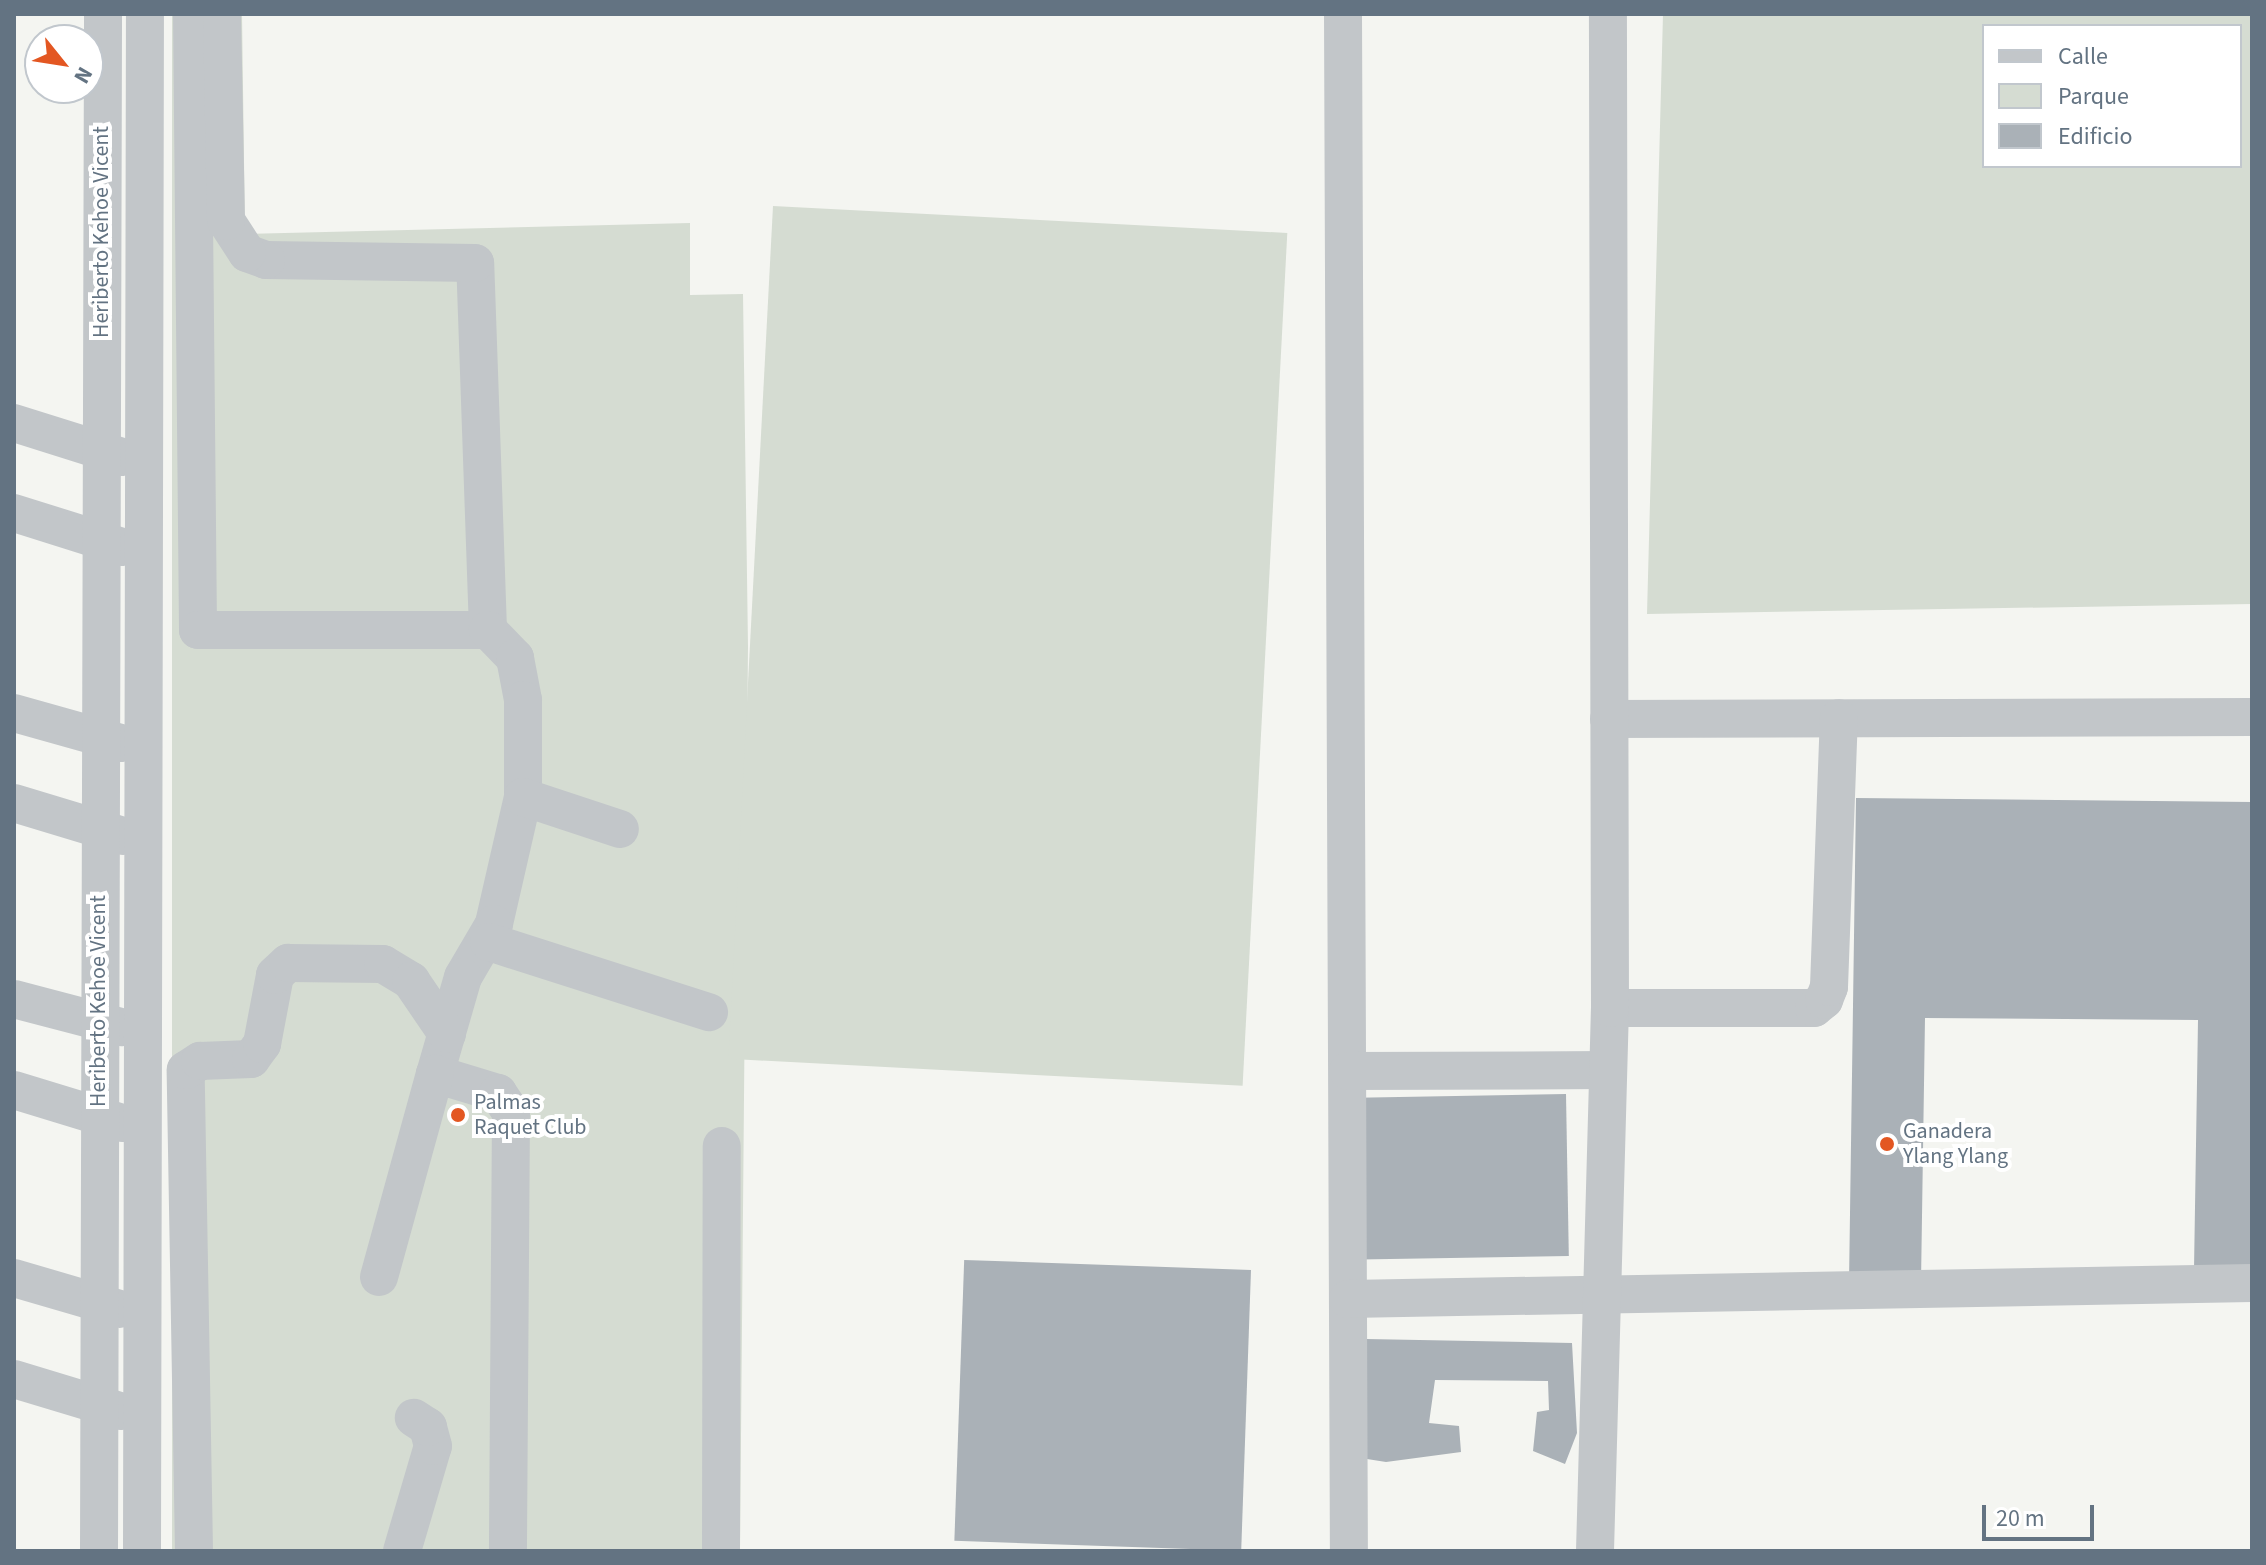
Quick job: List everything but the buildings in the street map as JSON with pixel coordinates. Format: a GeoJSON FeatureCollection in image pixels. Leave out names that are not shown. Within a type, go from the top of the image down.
{"type":"FeatureCollection","features":[{"type":"Feature","properties":{"kind":"street","name":"Heriberto Kehoe Vicent"},"geometry":{"type":"LineString","coordinates":[[99,1551],[103,14]]}},
{"type":"Feature","properties":{"kind":"street"},"geometry":{"type":"LineString","coordinates":[[142,1551],[145,14]]}},
{"type":"Feature","properties":{"kind":"street"},"geometry":{"type":"LineString","coordinates":[[192,14],[198,630],[488,630]]}},
{"type":"Feature","properties":{"kind":"street"},"geometry":{"type":"LineString","coordinates":[[222,14],[226,221],[247,253],[266,260],[475,263],[488,630],[515,658],[523,700],[523,797],[489,942],[463,977],[379,1277]]}},
{"type":"Feature","properties":{"kind":"street"},"geometry":{"type":"LineString","coordinates":[[1343,14],[1349,1551]]}},
{"type":"Feature","properties":{"kind":"street"},"geometry":{"type":"LineString","coordinates":[[1595,1551],[1610,1008],[1608,14]]}},
{"type":"Feature","properties":{"kind":"street"},"geometry":{"type":"LineString","coordinates":[[14,423],[144,463]]}},
{"type":"Feature","properties":{"kind":"street"},"geometry":{"type":"LineString","coordinates":[[14,513],[144,553]]}},
{"type":"Feature","properties":{"kind":"street"},"geometry":{"type":"LineString","coordinates":[[14,713],[143,749]]}},
{"type":"Feature","properties":{"kind":"street"},"geometry":{"type":"LineString","coordinates":[[1609,719],[2252,717]]}},
{"type":"Feature","properties":{"kind":"street"},"geometry":{"type":"LineString","coordinates":[[1610,1008],[1814,1008],[1824,1000],[1829,987],[1839,718]]}},
{"type":"Feature","properties":{"kind":"street"},"geometry":{"type":"LineString","coordinates":[[523,797],[620,829]]}},
{"type":"Feature","properties":{"kind":"street"},"geometry":{"type":"LineString","coordinates":[[14,803],[143,842]]}},
{"type":"Feature","properties":{"kind":"street"},"geometry":{"type":"LineString","coordinates":[[489,942],[709,1012]]}},
{"type":"Feature","properties":{"kind":"street"},"geometry":{"type":"LineString","coordinates":[[194,1551],[186,1070],[200,1061],[251,1059],[262,1044],[275,975],[288,963],[383,964],[411,981],[447,1034]]}},
{"type":"Feature","properties":{"kind":"street"},"geometry":{"type":"LineString","coordinates":[[411,981],[463,977]]}},
{"type":"Feature","properties":{"kind":"street"},"geometry":{"type":"LineString","coordinates":[[14,999],[143,1033]]}},
{"type":"Feature","properties":{"kind":"street"},"geometry":{"type":"LineString","coordinates":[[1348,1071],[1608,1070]]}},
{"type":"Feature","properties":{"kind":"street"},"geometry":{"type":"LineString","coordinates":[[435,1074],[498,1093],[511,1112],[508,1551]]}},
{"type":"Feature","properties":{"kind":"street"},"geometry":{"type":"LineString","coordinates":[[14,1090],[143,1129]]}},
{"type":"Feature","properties":{"kind":"street"},"geometry":{"type":"LineString","coordinates":[[721,1551],[722,1146]]}},
{"type":"Feature","properties":{"kind":"street"},"geometry":{"type":"LineString","coordinates":[[14,1278],[142,1315]]}},
{"type":"Feature","properties":{"kind":"street"},"geometry":{"type":"LineString","coordinates":[[1348,1299],[1600,1292],[2252,1283]]}},
{"type":"Feature","properties":{"kind":"street"},"geometry":{"type":"LineString","coordinates":[[14,1379],[142,1417]]}},
{"type":"Feature","properties":{"kind":"street"},"geometry":{"type":"LineString","coordinates":[[402,1551],[433,1446],[428,1427],[414,1418]]}},
{"type":"Feature","properties":{"kind":"green space","name":"Palmas Raquet Club"},"geometry":{"type":"Polygon","coordinates":[[[172,14],[242,14],[245,234],[690,223],[690,295],[743,294],[748,646],[740,1551],[172,1551],[172,14]]]}},
{"type":"Feature","properties":{"kind":"green space"},"geometry":{"type":"Polygon","coordinates":[[[1663,14],[2252,14],[2252,604],[1647,614],[1663,14]]]}},
{"type":"Feature","properties":{"kind":"green space"},"geometry":{"type":"Polygon","coordinates":[[[773,206],[1287,233],[1243,1086],[728,1059],[773,206]]]}},
{"type":"Feature","properties":{"kind":"place","name":"Palmas Raquet Club"},"geometry":{"type":"Point","coordinates":[458,1115]}},
{"type":"Feature","properties":{"kind":"place","name":"Ganadera Ylang Ylang"},"geometry":{"type":"Point","coordinates":[1887,1144]}}]}
